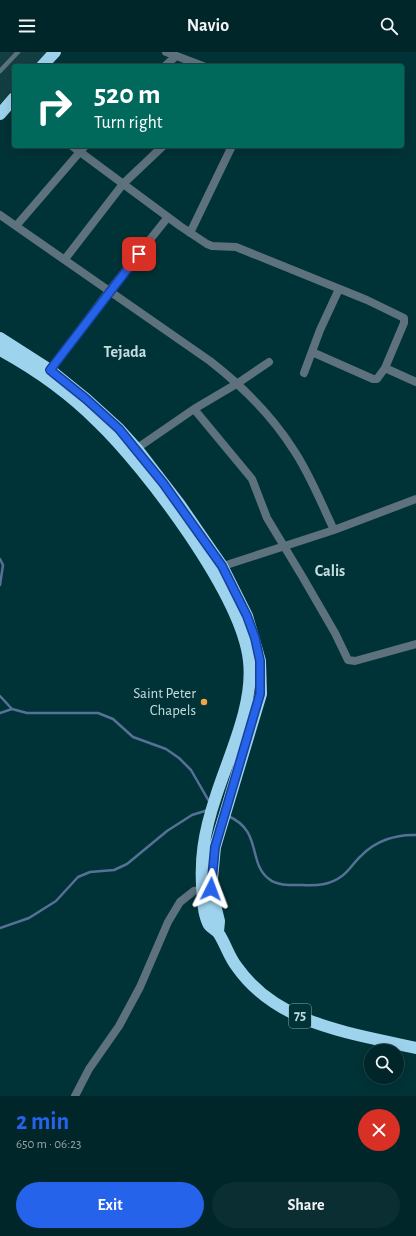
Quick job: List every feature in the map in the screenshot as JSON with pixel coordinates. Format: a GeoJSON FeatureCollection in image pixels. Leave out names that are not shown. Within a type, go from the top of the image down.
{"type":"FeatureCollection","features":[{"type":"Feature","properties":{"kind":"highway"},"geometry":{"type":"LineString","coordinates":[[44,64],[55,52]]}},
{"type":"Feature","properties":{"kind":"highway","name":"75"},"geometry":{"type":"LineString","coordinates":[[0,338],[47,374],[98,422],[133,452],[172,511],[216,568],[247,616],[260,661],[260,694],[220,828],[206,889]]}},
{"type":"Feature","properties":{"kind":"highway","name":"75"},"geometry":{"type":"LineString","coordinates":[[0,350],[47,374]]}},
{"type":"Feature","properties":{"kind":"highway","name":"75"},"geometry":{"type":"LineString","coordinates":[[216,568],[238,618],[249,661],[249,681],[244,713],[219,785],[202,844],[206,889],[219,921],[218,932],[228,953],[253,987],[280,1007],[326,1026],[416,1048]]}},
{"type":"Feature","properties":{"kind":"street"},"geometry":{"type":"LineString","coordinates":[[166,52],[198,64]]}},
{"type":"Feature","properties":{"kind":"street"},"geometry":{"type":"LineString","coordinates":[[167,64],[176,56]]}},
{"type":"Feature","properties":{"kind":"street"},"geometry":{"type":"LineString","coordinates":[[65,259],[123,184],[161,148]]}},
{"type":"Feature","properties":{"kind":"street"},"geometry":{"type":"LineString","coordinates":[[190,233],[231,148]]}},
{"type":"Feature","properties":{"kind":"street"},"geometry":{"type":"LineString","coordinates":[[16,226],[82,149],[123,184],[207,244],[212,246],[236,247],[339,289],[404,318],[404,323],[385,368],[379,377],[373,379],[312,352]]}},
{"type":"Feature","properties":{"kind":"street"},"geometry":{"type":"LineString","coordinates":[[0,215],[210,361],[238,383],[280,430],[294,450],[334,530]]}},
{"type":"Feature","properties":{"kind":"street"},"geometry":{"type":"LineString","coordinates":[[47,374],[109,291],[168,217]]}},
{"type":"Feature","properties":{"kind":"street"},"geometry":{"type":"LineString","coordinates":[[304,373],[339,289]]}},
{"type":"Feature","properties":{"kind":"street"},"geometry":{"type":"LineString","coordinates":[[133,452],[194,409],[238,383],[269,362]]}},
{"type":"Feature","properties":{"kind":"street"},"geometry":{"type":"LineString","coordinates":[[385,368],[416,382]]}},
{"type":"Feature","properties":{"kind":"street"},"geometry":{"type":"LineString","coordinates":[[194,409],[252,479],[266,518],[284,545],[335,633],[348,660],[355,662],[416,644]]}},
{"type":"Feature","properties":{"kind":"street"},"geometry":{"type":"LineString","coordinates":[[216,568],[334,530],[416,499]]}},
{"type":"Feature","properties":{"kind":"street"},"geometry":{"type":"LineString","coordinates":[[75,1096],[89,1069],[119,1026],[140,987],[168,922],[180,902],[186,896],[206,889]]}},
{"type":"Feature","properties":{"kind":"lane"},"geometry":{"type":"LineString","coordinates":[[0,71],[18,52]]}},
{"type":"Feature","properties":{"kind":"shaded area"},"geometry":{"type":"Polygon","coordinates":[[[0,52],[48,52],[37,64],[12,64],[12,90],[0,104],[0,52]]]}},
{"type":"Feature","properties":{"kind":"waterway"},"geometry":{"type":"LineString","coordinates":[[0,559],[3,565],[0,585]]}},
{"type":"Feature","properties":{"kind":"waterway"},"geometry":{"type":"LineString","coordinates":[[0,696],[12,709],[27,713],[98,713],[113,719],[133,737],[166,749],[179,758],[191,770],[210,803]]}},
{"type":"Feature","properties":{"kind":"waterway"},"geometry":{"type":"LineString","coordinates":[[0,713],[12,709]]}},
{"type":"Feature","properties":{"kind":"waterway"},"geometry":{"type":"LineString","coordinates":[[0,928],[29,918],[56,901],[78,877],[90,872],[114,870],[127,864],[167,831],[192,815],[208,810]]}},
{"type":"Feature","properties":{"kind":"waterway"},"geometry":{"type":"LineString","coordinates":[[228,816],[239,822],[251,838],[258,864],[262,872],[272,881],[285,885],[318,885],[328,883],[345,874],[359,858],[379,842],[394,837],[416,835]]}},
{"type":"Feature","properties":{"kind":"place","name":"Saint Peter Chapels"},"geometry":{"type":"Point","coordinates":[204,702]}},
{"type":"Feature","properties":{"kind":"district","name":"Tejada"},"geometry":{"type":"Point","coordinates":[125,352]}},
{"type":"Feature","properties":{"kind":"district","name":"Calis"},"geometry":{"type":"Point","coordinates":[330,571]}},
{"type":"Feature","properties":{"kind":"route"},"geometry":{"type":"LineString","coordinates":[[139,254],[109,291],[50,370],[106,416],[119,429],[137,449],[180,505],[222,566],[247,616],[255,638],[260,661],[260,694],[256,714],[215,847],[211,889]]}}]}
